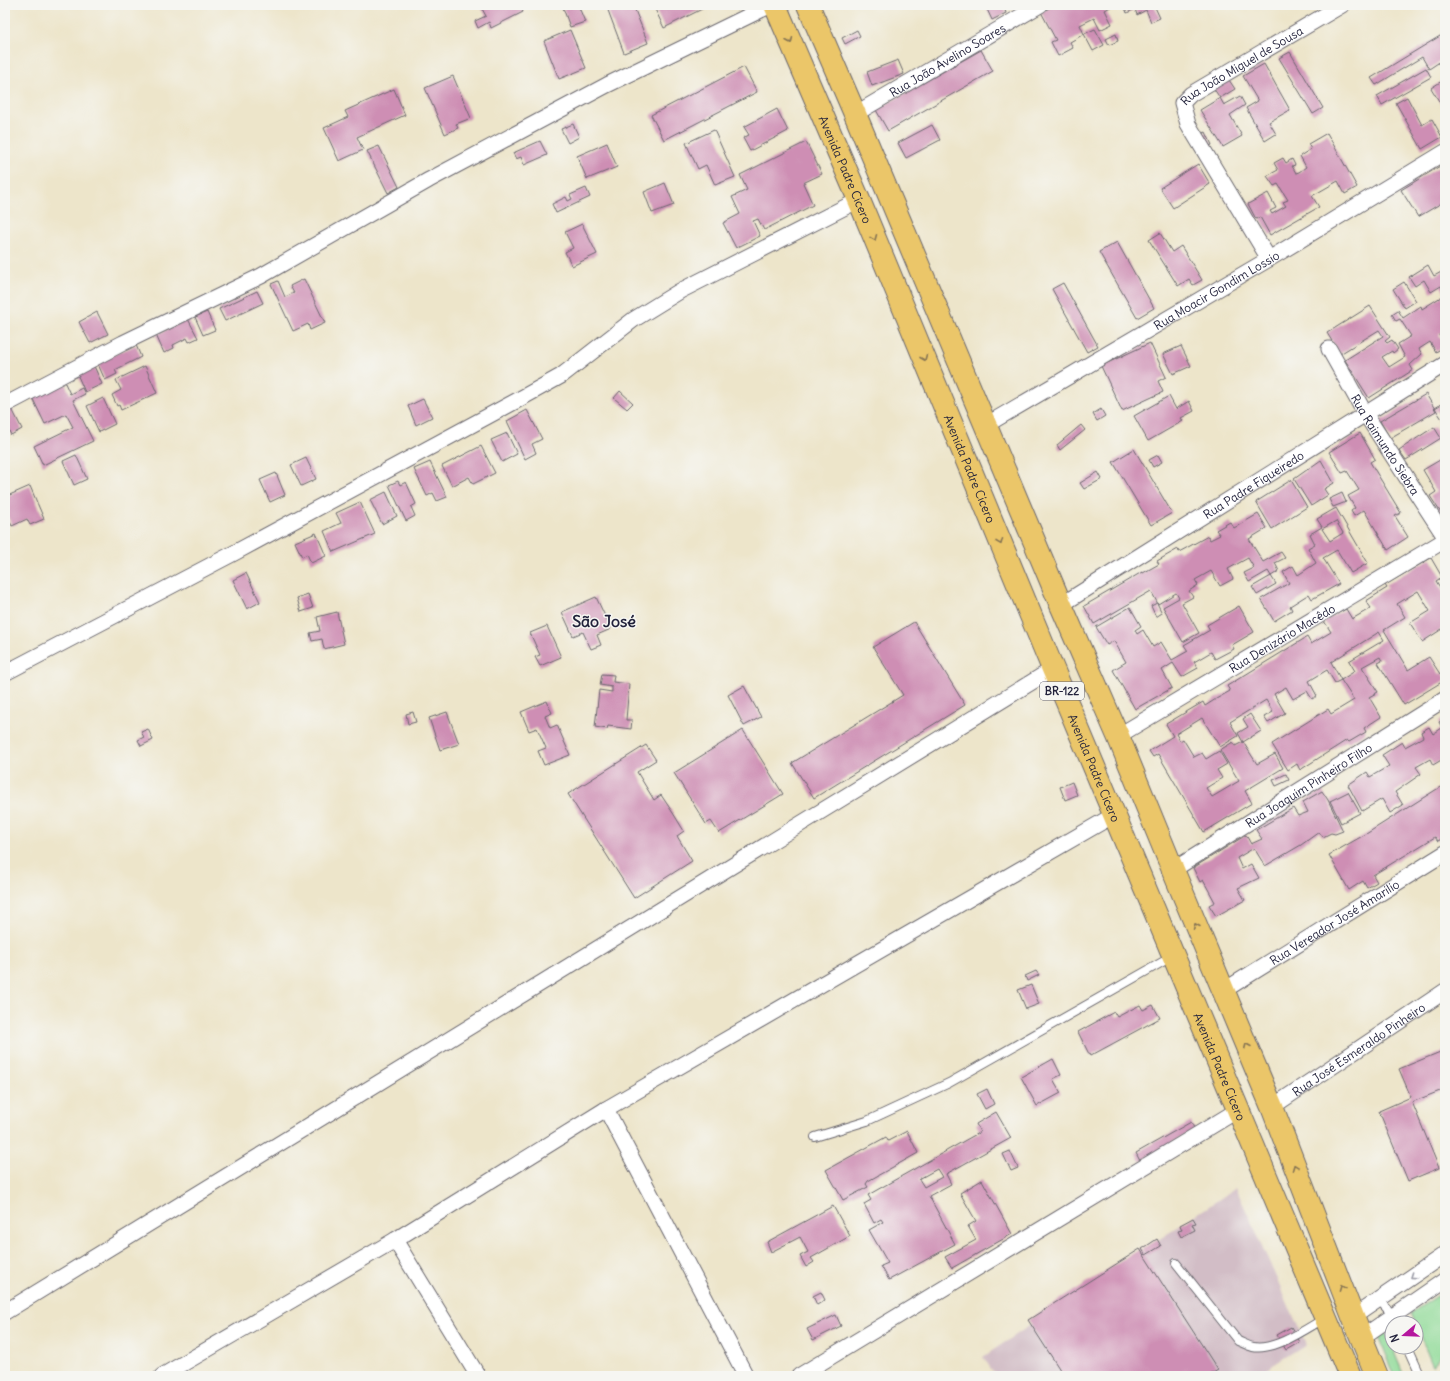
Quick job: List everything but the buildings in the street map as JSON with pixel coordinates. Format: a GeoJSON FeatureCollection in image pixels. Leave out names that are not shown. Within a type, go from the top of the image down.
{"type":"FeatureCollection","features":[{"type":"Feature","properties":{"kind":"highway","name":"Avenida Padre Cícero"},"geometry":{"type":"LineString","coordinates":[[774,5],[859,200],[1053,669],[1350,1376]]}},
{"type":"Feature","properties":{"kind":"highway","name":"BR-122"},"geometry":{"type":"LineString","coordinates":[[808,5],[1061,605],[1118,736],[1172,870],[1272,1107],[1361,1338],[1378,1376]]}},
{"type":"Feature","properties":{"kind":"street"},"geometry":{"type":"LineString","coordinates":[[5,405],[123,343],[261,276],[429,180],[600,89],[771,5]]}},
{"type":"Feature","properties":{"kind":"street","name":"Rua João Avelino Soares"},"geometry":{"type":"LineString","coordinates":[[855,114],[1040,5]]}},
{"type":"Feature","properties":{"kind":"street","name":"Rua João Miguel de Sousa"},"geometry":{"type":"LineString","coordinates":[[1269,259],[1188,124],[1182,103],[1191,94],[1342,5]]}},
{"type":"Feature","properties":{"kind":"street","name":"Rua Moacir Gondim Lossio"},"geometry":{"type":"LineString","coordinates":[[986,425],[1269,259],[1445,152]]}},
{"type":"Feature","properties":{"kind":"street"},"geometry":{"type":"LineString","coordinates":[[5,673],[236,552],[516,401],[561,376],[633,320],[680,291],[859,200]]}},
{"type":"Feature","properties":{"kind":"street","name":"Rua Raimundo Siebra"},"geometry":{"type":"LineString","coordinates":[[1329,349],[1366,415],[1445,538]]}},
{"type":"Feature","properties":{"kind":"street","name":"Rua Padre Fiqueiredo"},"geometry":{"type":"LineString","coordinates":[[1061,605],[1366,415],[1445,364]]}},
{"type":"Feature","properties":{"kind":"street","name":"Rua Denizário Macêdo"},"geometry":{"type":"LineString","coordinates":[[1118,736],[1445,538]]}},
{"type":"Feature","properties":{"kind":"street"},"geometry":{"type":"LineString","coordinates":[[5,1312],[1053,669]]}},
{"type":"Feature","properties":{"kind":"street","name":"Rua Joaquim Pinheiro Filho"},"geometry":{"type":"LineString","coordinates":[[1172,870],[1445,699]]}},
{"type":"Feature","properties":{"kind":"street"},"geometry":{"type":"LineString","coordinates":[[162,1376],[395,1240],[606,1109],[1114,815]]}},
{"type":"Feature","properties":{"kind":"street","name":"Rua Vereador José Amarilio"},"geometry":{"type":"LineString","coordinates":[[1223,991],[1445,853]]}},
{"type":"Feature","properties":{"kind":"street","name":"Rua José Esmeraldo Pinheiro"},"geometry":{"type":"LineString","coordinates":[[1272,1107],[1445,991]]}},
{"type":"Feature","properties":{"kind":"street"},"geometry":{"type":"LineString","coordinates":[[606,1109],[746,1376]]}},
{"type":"Feature","properties":{"kind":"street"},"geometry":{"type":"LineString","coordinates":[[799,1376],[1238,1110]]}},
{"type":"Feature","properties":{"kind":"street"},"geometry":{"type":"LineString","coordinates":[[395,1240],[478,1376]]}},
{"type":"Feature","properties":{"kind":"street"},"geometry":{"type":"LineString","coordinates":[[1353,1317],[1445,1254]]}},
{"type":"Feature","properties":{"kind":"street"},"geometry":{"type":"LineString","coordinates":[[1400,1315],[1445,1280]]}},
{"type":"Feature","properties":{"kind":"street"},"geometry":{"type":"LineString","coordinates":[[1361,1338],[1384,1325]]}},
{"type":"Feature","properties":{"kind":"lane"},"geometry":{"type":"LineString","coordinates":[[815,1137],[866,1121],[949,1083],[1174,956]]}},
{"type":"Feature","properties":{"kind":"lane"},"geometry":{"type":"LineString","coordinates":[[1176,1263],[1238,1341],[1253,1347],[1268,1346],[1296,1334],[1326,1318]]}},
{"type":"Feature","properties":{"kind":"lane"},"geometry":{"type":"LineString","coordinates":[[1378,1299],[1392,1315]]}},
{"type":"Feature","properties":{"kind":"lane"},"geometry":{"type":"LineString","coordinates":[[1412,1355],[1421,1376]]}},
{"type":"Feature","properties":{"kind":"shaded area"},"geometry":{"type":"Polygon","coordinates":[[[1236,1188],[1306,1344],[1256,1376],[996,1376],[983,1357],[1236,1188]]]}},
{"type":"Feature","properties":{"kind":"green space"},"geometry":{"type":"Polygon","coordinates":[[[1445,1291],[1445,1347],[1433,1367],[1424,1345],[1424,1315],[1412,1315],[1411,1313],[1445,1291]]]}},
{"type":"Feature","properties":{"kind":"green space"},"geometry":{"type":"Polygon","coordinates":[[[1384,1331],[1384,1349],[1379,1337],[1384,1331]]]}},
{"type":"Feature","properties":{"kind":"green space"},"geometry":{"type":"Polygon","coordinates":[[[1386,1355],[1395,1355],[1404,1376],[1395,1376],[1386,1355]]]}},
{"type":"Feature","properties":{"kind":"district","name":"São José"},"geometry":{"type":"Point","coordinates":[604,621]}}]}
